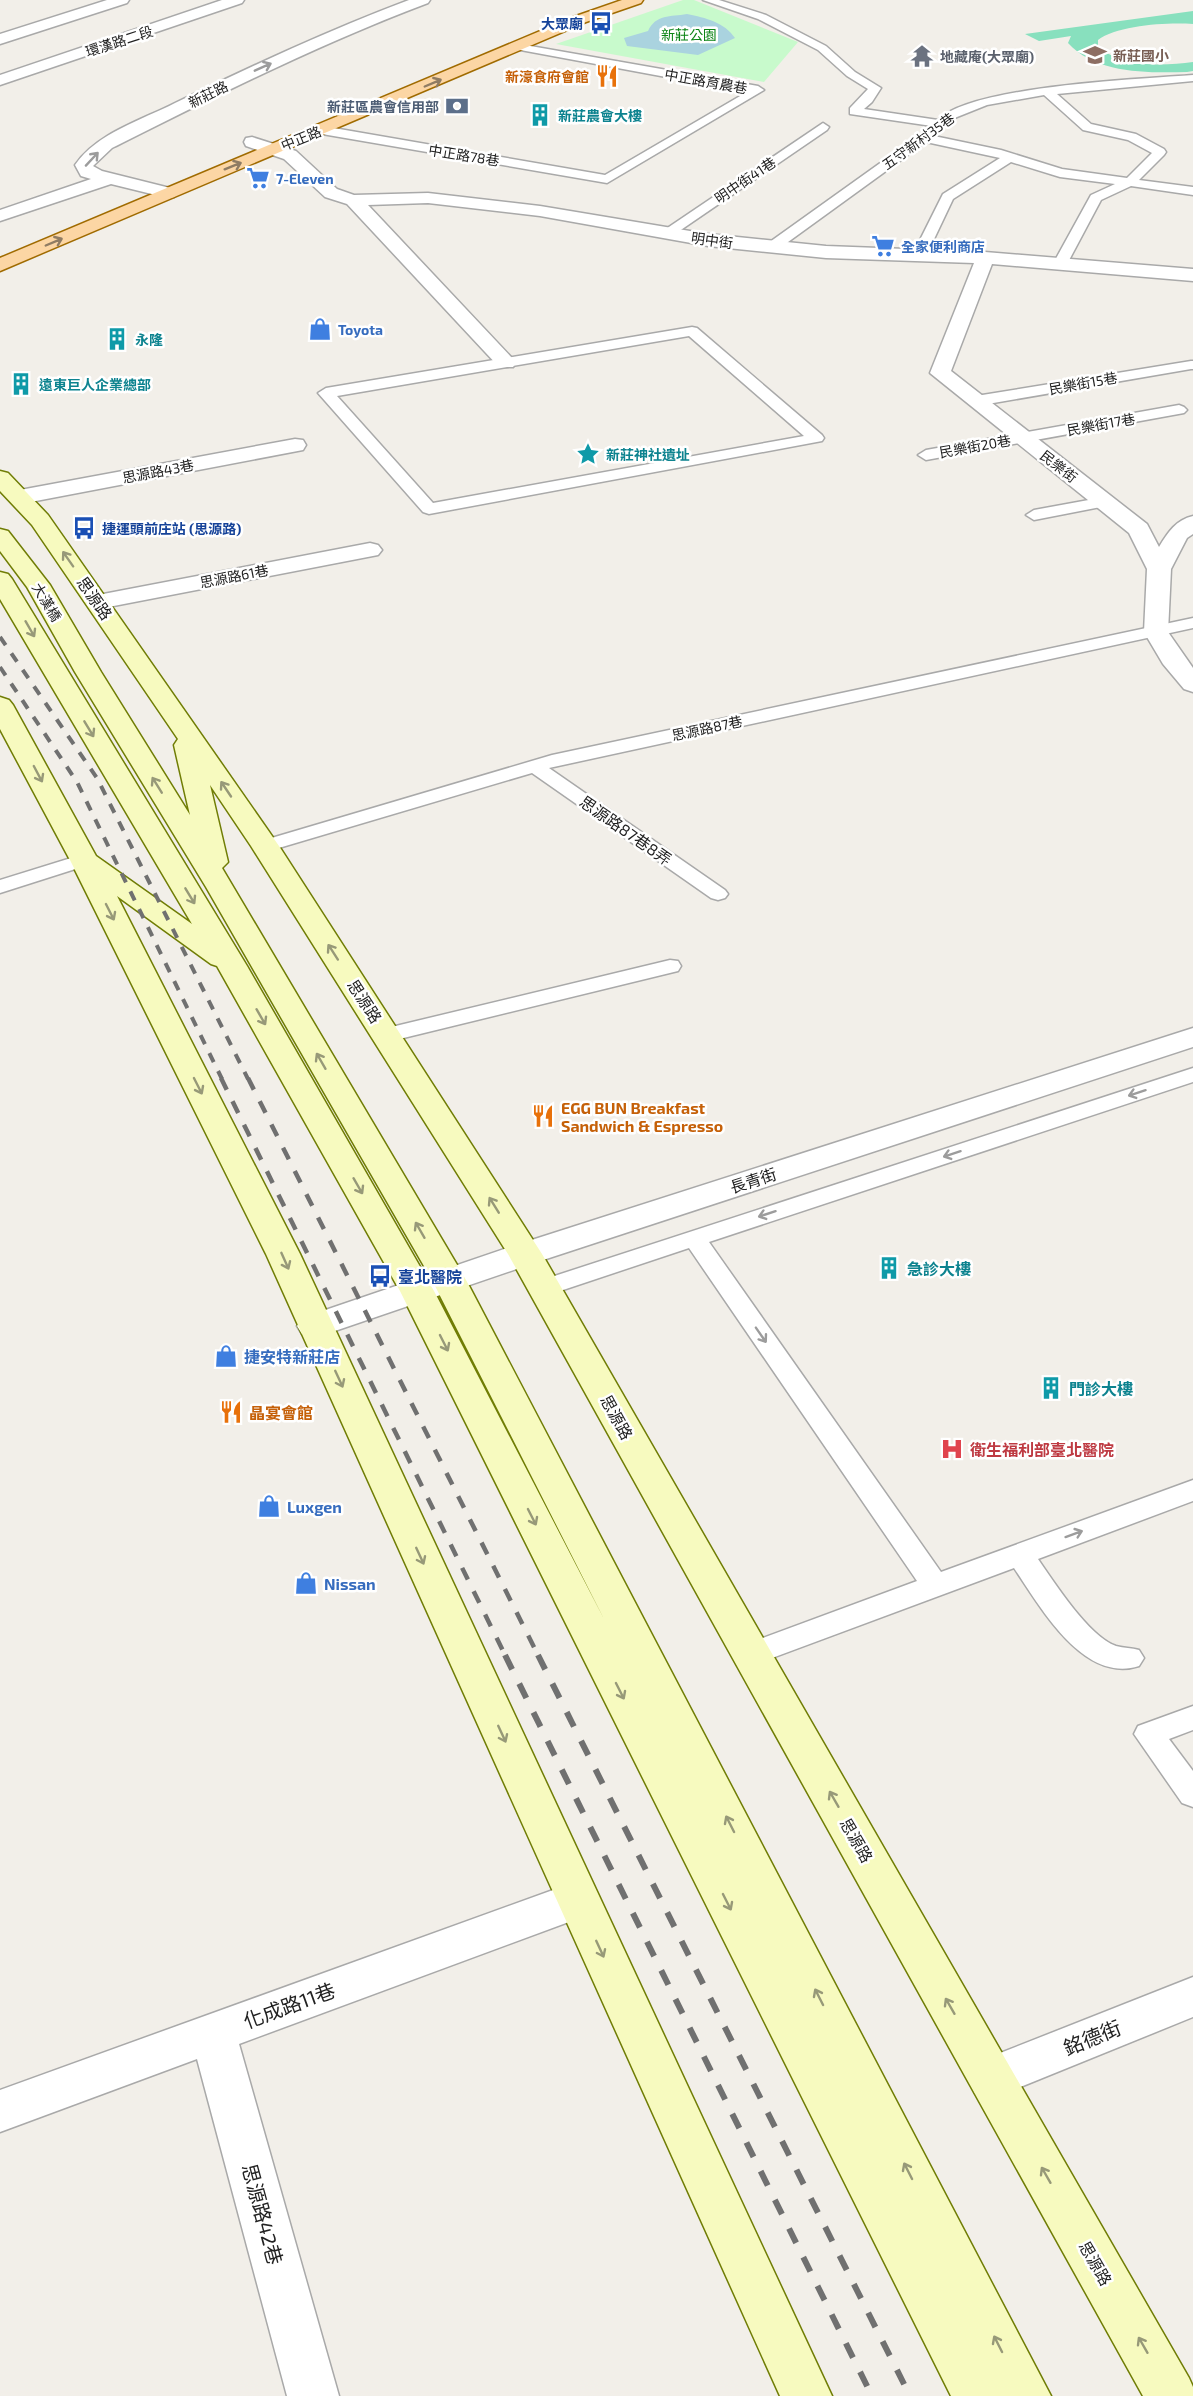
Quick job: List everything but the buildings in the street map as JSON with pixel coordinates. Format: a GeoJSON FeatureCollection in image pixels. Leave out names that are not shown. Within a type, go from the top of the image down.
{"type":"FeatureCollection","features":[{"type":"Feature","properties":{"kind":"main road","name":"中正路"},"geometry":{"type":"LineString","coordinates":[[118,197],[589,0]]}},
{"type":"Feature","properties":{"kind":"main road","name":"中正路"},"geometry":{"type":"LineString","coordinates":[[0,265],[581,19],[636,0]]}},
{"type":"Feature","properties":{"kind":"main road","name":"思源路"},"geometry":{"type":"LineString","coordinates":[[10,488],[40,520],[265,846],[535,1271],[1171,2396]]}},
{"type":"Feature","properties":{"kind":"main road","name":"大漢橋"},"geometry":{"type":"LineString","coordinates":[[0,536],[38,585],[88,672],[220,887]]}},
{"type":"Feature","properties":{"kind":"main road","name":"大漢橋"},"geometry":{"type":"LineString","coordinates":[[0,579],[232,966]]}},
{"type":"Feature","properties":{"kind":"main road"},"geometry":{"type":"LineString","coordinates":[[0,705],[84,860],[283,1254],[806,2396]]}},
{"type":"Feature","properties":{"kind":"main road"},"geometry":{"type":"LineString","coordinates":[[183,726],[220,887],[1025,2396]]}},
{"type":"Feature","properties":{"kind":"main road"},"geometry":{"type":"LineString","coordinates":[[84,860],[232,966],[433,1286],[978,2396]]}},
{"type":"Feature","properties":{"kind":"street"},"geometry":{"type":"LineString","coordinates":[[0,39],[122,0]]}},
{"type":"Feature","properties":{"kind":"street","name":"環漢路二段"},"geometry":{"type":"LineString","coordinates":[[0,80],[237,0]]}},
{"type":"Feature","properties":{"kind":"street","name":"新莊路"},"geometry":{"type":"LineString","coordinates":[[168,193],[87,172],[84,165],[106,144],[254,71],[367,21],[423,0]]}},
{"type":"Feature","properties":{"kind":"street","name":"明中街"},"geometry":{"type":"LineString","coordinates":[[252,142],[290,155],[331,193],[353,200],[428,198],[540,211],[667,233],[826,252],[985,258],[1193,275]]}},
{"type":"Feature","properties":{"kind":"street"},"geometry":{"type":"LineString","coordinates":[[0,216],[109,179]]}},
{"type":"Feature","properties":{"kind":"street"},"geometry":{"type":"LineString","coordinates":[[353,200],[506,363]]}},
{"type":"Feature","properties":{"kind":"street","name":"民樂街"},"geometry":{"type":"LineString","coordinates":[[985,258],[940,373],[1139,529],[1159,568],[1156,632]]}},
{"type":"Feature","properties":{"kind":"street","name":"思源路43巷"},"geometry":{"type":"LineString","coordinates":[[10,488],[295,445]]}},
{"type":"Feature","properties":{"kind":"street"},"geometry":{"type":"LineString","coordinates":[[1159,568],[1178,534],[1193,523]]}},
{"type":"Feature","properties":{"kind":"street","name":"思源路61巷"},"geometry":{"type":"LineString","coordinates":[[98,602],[370,550]]}},
{"type":"Feature","properties":{"kind":"street"},"geometry":{"type":"LineString","coordinates":[[1156,632],[1172,659],[1193,684]]}},
{"type":"Feature","properties":{"kind":"street","name":"長青街"},"geometry":{"type":"LineString","coordinates":[[314,1326],[433,1286],[535,1271],[1193,1037]]}},
{"type":"Feature","properties":{"kind":"street","name":"化成路11巷"},"geometry":{"type":"LineString","coordinates":[[0,2111],[578,1900]]}},
{"type":"Feature","properties":{"kind":"street","name":"銘德街"},"geometry":{"type":"LineString","coordinates":[[991,2078],[1193,1996]]}},
{"type":"Feature","properties":{"kind":"street","name":"思源路42巷"},"geometry":{"type":"LineString","coordinates":[[213,2033],[313,2396]]}},
{"type":"Feature","properties":{"kind":"lane"},"geometry":{"type":"LineString","coordinates":[[708,0],[762,17],[822,48],[851,74],[875,88],[868,99],[854,111],[940,124]]}},
{"type":"Feature","properties":{"kind":"lane","name":"中正路育農巷"},"geometry":{"type":"LineString","coordinates":[[519,46],[758,90],[607,179]]}},
{"type":"Feature","properties":{"kind":"lane","name":"五守新村35巷"},"geometry":{"type":"LineString","coordinates":[[772,247],[923,138],[948,116],[984,102],[1047,91],[1193,78]]}},
{"type":"Feature","properties":{"kind":"lane"},"geometry":{"type":"LineString","coordinates":[[1047,91],[1087,127],[1132,137],[1160,152],[1130,182],[1096,198],[1060,264]]}},
{"type":"Feature","properties":{"kind":"lane","name":"明中街41巷"},"geometry":{"type":"LineString","coordinates":[[667,233],[823,127]]}},
{"type":"Feature","properties":{"kind":"lane","name":"中正路78巷"},"geometry":{"type":"LineString","coordinates":[[322,130],[607,179]]}},
{"type":"Feature","properties":{"kind":"lane"},"geometry":{"type":"LineString","coordinates":[[923,138],[1010,157],[1060,173],[1193,191]]}},
{"type":"Feature","properties":{"kind":"lane"},"geometry":{"type":"LineString","coordinates":[[919,256],[948,196],[1010,157]]}},
{"type":"Feature","properties":{"kind":"lane"},"geometry":{"type":"LineString","coordinates":[[692,330],[816,438],[429,509],[326,393],[506,363],[692,330]]}},
{"type":"Feature","properties":{"kind":"lane","name":"民樂街15巷"},"geometry":{"type":"LineString","coordinates":[[976,401],[1191,365]]}},
{"type":"Feature","properties":{"kind":"lane","name":"民樂街17巷"},"geometry":{"type":"LineString","coordinates":[[1023,438],[1179,410]]}},
{"type":"Feature","properties":{"kind":"lane","name":"民樂街20巷"},"geometry":{"type":"LineString","coordinates":[[926,455],[1023,438]]}},
{"type":"Feature","properties":{"kind":"lane"},"geometry":{"type":"LineString","coordinates":[[1034,515],[1105,502]]}},
{"type":"Feature","properties":{"kind":"lane","name":"思源路87巷"},"geometry":{"type":"LineString","coordinates":[[265,846],[534,766],[1193,623]]}},
{"type":"Feature","properties":{"kind":"lane","name":"思源路87巷8弄"},"geometry":{"type":"LineString","coordinates":[[534,766],[718,894]]}},
{"type":"Feature","properties":{"kind":"lane"},"geometry":{"type":"LineString","coordinates":[[0,887],[84,860]]}},
{"type":"Feature","properties":{"kind":"lane"},"geometry":{"type":"LineString","coordinates":[[387,1035],[670,966]]}},
{"type":"Feature","properties":{"kind":"lane"},"geometry":{"type":"LineString","coordinates":[[535,1271],[694,1238],[1193,1075]]}},
{"type":"Feature","properties":{"kind":"lane"},"geometry":{"type":"LineString","coordinates":[[694,1238],[935,1585]]}},
{"type":"Feature","properties":{"kind":"lane"},"geometry":{"type":"LineString","coordinates":[[751,1654],[1193,1490]]}},
{"type":"Feature","properties":{"kind":"lane"},"geometry":{"type":"LineString","coordinates":[[1019,1554],[1064,1617],[1094,1649],[1112,1659],[1130,1658]]}},
{"type":"Feature","properties":{"kind":"lane"},"geometry":{"type":"LineString","coordinates":[[1193,1718],[1149,1734],[1193,1794]]}},
{"type":"Feature","properties":{"kind":"green space","name":"新莊公園"},"geometry":{"type":"Polygon","coordinates":[[[683,0],[694,0],[798,42],[764,82],[556,44],[683,0]]]}},
{"type":"Feature","properties":{"kind":"green space"},"geometry":{"type":"Polygon","coordinates":[[[1193,11],[1193,24],[1157,24],[1130,28],[1098,40],[1098,46],[1107,53],[1130,62],[1169,64],[1193,62],[1193,71],[1187,72],[1123,70],[1093,61],[1080,53],[1068,43],[1071,36],[1039,41],[1025,34],[1193,11]]]}},
{"type":"Feature","properties":{"kind":"water"},"geometry":{"type":"Polygon","coordinates":[[[687,14],[720,24],[735,38],[698,55],[627,46],[624,38],[648,31],[659,19],[687,14]]]}},
{"type":"Feature","properties":{"kind":"railway"},"geometry":{"type":"LineString","coordinates":[[0,637],[97,778],[248,1079]]}},
{"type":"Feature","properties":{"kind":"railway"},"geometry":{"type":"LineString","coordinates":[[0,667],[77,782],[222,1079]]}},
{"type":"Feature","properties":{"kind":"railway"},"geometry":{"type":"LineString","coordinates":[[221,1078],[506,1657]]}},
{"type":"Feature","properties":{"kind":"railway"},"geometry":{"type":"LineString","coordinates":[[248,1078],[539,1657]]}},
{"type":"Feature","properties":{"kind":"railway"},"geometry":{"type":"LineString","coordinates":[[505,1655],[872,2396]]}},
{"type":"Feature","properties":{"kind":"railway"},"geometry":{"type":"LineString","coordinates":[[538,1655],[910,2396]]}},
{"type":"Feature","properties":{"kind":"place","name":"大眾廟"},"geometry":{"type":"Point","coordinates":[601,23]}},
{"type":"Feature","properties":{"kind":"place","name":"新莊國小"},"geometry":{"type":"Point","coordinates":[1095,55]}},
{"type":"Feature","properties":{"kind":"place","name":"地藏庵(大眾廟)"},"geometry":{"type":"Point","coordinates":[922,56]}},
{"type":"Feature","properties":{"kind":"place","name":"新濠食府會館"},"geometry":{"type":"Point","coordinates":[607,76]}},
{"type":"Feature","properties":{"kind":"place","name":"新莊區農會信用部"},"geometry":{"type":"Point","coordinates":[457,106]}},
{"type":"Feature","properties":{"kind":"place","name":"新莊農會大樓"},"geometry":{"type":"Point","coordinates":[540,115]}},
{"type":"Feature","properties":{"kind":"place","name":"7-Eleven"},"geometry":{"type":"Point","coordinates":[258,178]}},
{"type":"Feature","properties":{"kind":"place","name":"全家便利商店"},"geometry":{"type":"Point","coordinates":[883,246]}},
{"type":"Feature","properties":{"kind":"place","name":"Toyota"},"geometry":{"type":"Point","coordinates":[320,329]}},
{"type":"Feature","properties":{"kind":"place","name":"永隆"},"geometry":{"type":"Point","coordinates":[117,339]}},
{"type":"Feature","properties":{"kind":"place","name":"遠東巨人企業總部"},"geometry":{"type":"Point","coordinates":[21,384]}},
{"type":"Feature","properties":{"kind":"place","name":"新莊神社遺址"},"geometry":{"type":"Point","coordinates":[588,454]}},
{"type":"Feature","properties":{"kind":"place","name":"捷運頭前庄站 (思源路)"},"geometry":{"type":"Point","coordinates":[84,528]}},
{"type":"Feature","properties":{"kind":"place","name":"EGG BUN Breakfast Sandwich & Espresso"},"geometry":{"type":"Point","coordinates":[543,1116]}},
{"type":"Feature","properties":{"kind":"place","name":"急診大樓"},"geometry":{"type":"Point","coordinates":[889,1268]}},
{"type":"Feature","properties":{"kind":"place","name":"臺北醫院"},"geometry":{"type":"Point","coordinates":[380,1276]}},
{"type":"Feature","properties":{"kind":"place","name":"捷安特新莊店"},"geometry":{"type":"Point","coordinates":[226,1356]}},
{"type":"Feature","properties":{"kind":"place","name":"門診大樓"},"geometry":{"type":"Point","coordinates":[1051,1388]}},
{"type":"Feature","properties":{"kind":"place","name":"晶宴會館"},"geometry":{"type":"Point","coordinates":[231,1412]}},
{"type":"Feature","properties":{"kind":"place","name":"衛生福利部臺北醫院"},"geometry":{"type":"Point","coordinates":[952,1449]}},
{"type":"Feature","properties":{"kind":"place","name":"Luxgen"},"geometry":{"type":"Point","coordinates":[269,1506]}},
{"type":"Feature","properties":{"kind":"place","name":"Nissan"},"geometry":{"type":"Point","coordinates":[306,1583]}}]}
